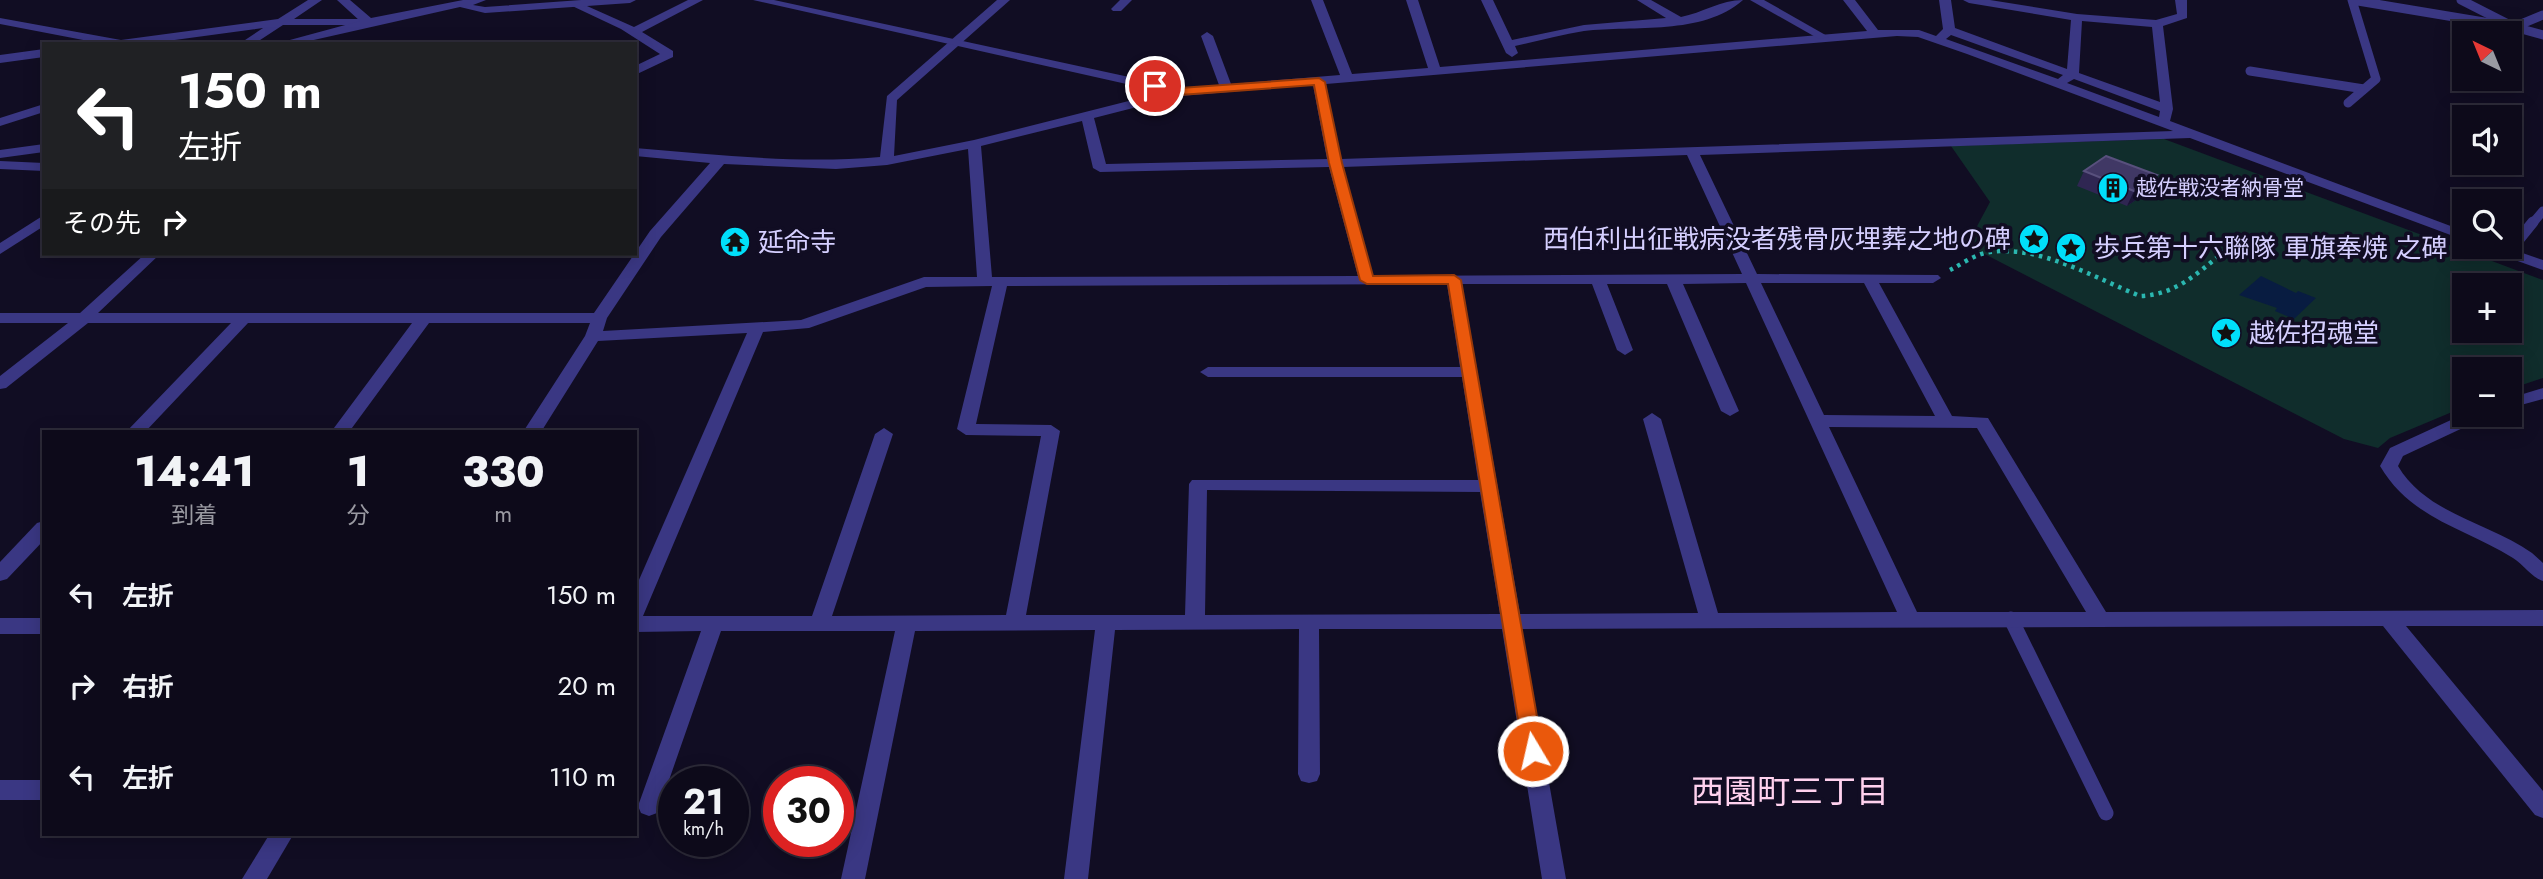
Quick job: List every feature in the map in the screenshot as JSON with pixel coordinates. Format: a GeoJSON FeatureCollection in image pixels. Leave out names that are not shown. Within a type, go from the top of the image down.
{"type":"FeatureCollection","features":[{"type":"Feature","properties":{"kind":"street"},"geometry":{"type":"LineString","coordinates":[[248,42],[316,0]]}},
{"type":"Feature","properties":{"kind":"street"},"geometry":{"type":"LineString","coordinates":[[343,0],[369,22]]}},
{"type":"Feature","properties":{"kind":"street"},"geometry":{"type":"LineString","coordinates":[[289,42],[369,22],[480,0]]}},
{"type":"Feature","properties":{"kind":"street"},"geometry":{"type":"LineString","coordinates":[[454,6],[485,10],[629,0]]}},
{"type":"Feature","properties":{"kind":"street"},"geometry":{"type":"LineString","coordinates":[[634,32],[697,0]]}},
{"type":"Feature","properties":{"kind":"street"},"geometry":{"type":"LineString","coordinates":[[760,0],[1180,92]]}},
{"type":"Feature","properties":{"kind":"street"},"geometry":{"type":"LineString","coordinates":[[887,161],[891,99],[1004,0]]}},
{"type":"Feature","properties":{"kind":"street"},"geometry":{"type":"LineString","coordinates":[[1317,0],[1348,79]]}},
{"type":"Feature","properties":{"kind":"street"},"geometry":{"type":"LineString","coordinates":[[1412,0],[1436,72]]}},
{"type":"Feature","properties":{"kind":"street"},"geometry":{"type":"LineString","coordinates":[[1487,0],[1518,65]]}},
{"type":"Feature","properties":{"kind":"street"},"geometry":{"type":"LineString","coordinates":[[1643,0],[1679,21]]}},
{"type":"Feature","properties":{"kind":"street"},"geometry":{"type":"LineString","coordinates":[[1508,44],[1584,28],[1679,21],[1705,16],[1737,0]]}},
{"type":"Feature","properties":{"kind":"street"},"geometry":{"type":"LineString","coordinates":[[1756,0],[1823,37]]}},
{"type":"Feature","properties":{"kind":"street"},"geometry":{"type":"LineString","coordinates":[[1849,0],[1874,33]]}},
{"type":"Feature","properties":{"kind":"street"},"geometry":{"type":"LineString","coordinates":[[1944,35],[1945,0]]}},
{"type":"Feature","properties":{"kind":"street"},"geometry":{"type":"LineString","coordinates":[[1969,0],[2020,4],[2077,17],[2098,13],[2157,24],[2183,16],[2180,0]]}},
{"type":"Feature","properties":{"kind":"street"},"geometry":{"type":"LineString","coordinates":[[574,4],[634,32],[669,54],[637,70]]}},
{"type":"Feature","properties":{"kind":"street"},"geometry":{"type":"LineString","coordinates":[[2073,75],[2077,17]]}},
{"type":"Feature","properties":{"kind":"street"},"geometry":{"type":"LineString","coordinates":[[0,21],[108,42]]}},
{"type":"Feature","properties":{"kind":"street"},"geometry":{"type":"LineString","coordinates":[[133,42],[279,22],[369,22]]}},
{"type":"Feature","properties":{"kind":"street"},"geometry":{"type":"LineString","coordinates":[[2157,24],[2167,109],[2164,123]]}},
{"type":"Feature","properties":{"kind":"street"},"geometry":{"type":"LineString","coordinates":[[637,152],[720,160],[836,165],[887,161],[974,144],[1180,92],[1226,86],[1319,82],[1874,33],[1944,35],[2073,75],[2167,109]]}},
{"type":"Feature","properties":{"kind":"street"},"geometry":{"type":"LineString","coordinates":[[1944,35],[2058,84],[2452,231]]}},
{"type":"Feature","properties":{"kind":"street"},"geometry":{"type":"LineString","coordinates":[[1207,36],[1226,86]]}},
{"type":"Feature","properties":{"kind":"street"},"geometry":{"type":"LineString","coordinates":[[0,59],[42,53]]}},
{"type":"Feature","properties":{"kind":"street"},"geometry":{"type":"LineString","coordinates":[[2058,84],[2073,75]]}},
{"type":"Feature","properties":{"kind":"street"},"geometry":{"type":"LineString","coordinates":[[1319,82],[1335,163],[1367,280]]}},
{"type":"Feature","properties":{"kind":"street"},"geometry":{"type":"LineString","coordinates":[[0,122],[42,109]]}},
{"type":"Feature","properties":{"kind":"street"},"geometry":{"type":"LineString","coordinates":[[1087,114],[1100,168],[2196,135]]}},
{"type":"Feature","properties":{"kind":"street"},"geometry":{"type":"LineString","coordinates":[[974,144],[993,281],[966,429],[1051,430],[1015,623]]}},
{"type":"Feature","properties":{"kind":"street"},"geometry":{"type":"LineString","coordinates":[[0,154],[42,148]]}},
{"type":"Feature","properties":{"kind":"street"},"geometry":{"type":"LineString","coordinates":[[1692,152],[1911,620]]}},
{"type":"Feature","properties":{"kind":"street"},"geometry":{"type":"LineString","coordinates":[[533,430],[593,336],[599,318],[655,234],[720,160]]}},
{"type":"Feature","properties":{"kind":"street"},"geometry":{"type":"LineString","coordinates":[[0,165],[42,167]]}},
{"type":"Feature","properties":{"kind":"street"},"geometry":{"type":"LineString","coordinates":[[0,250],[42,220]]}},
{"type":"Feature","properties":{"kind":"street"},"geometry":{"type":"LineString","coordinates":[[0,384],[84,318],[151,256]]}},
{"type":"Feature","properties":{"kind":"street"},"geometry":{"type":"LineString","coordinates":[[2522,258],[2543,265]]}},
{"type":"Feature","properties":{"kind":"street"},"geometry":{"type":"LineString","coordinates":[[1869,278],[1947,422]]}},
{"type":"Feature","properties":{"kind":"street"},"geometry":{"type":"LineString","coordinates":[[593,336],[803,325],[924,282],[1933,278]]}},
{"type":"Feature","properties":{"kind":"street"},"geometry":{"type":"LineString","coordinates":[[1598,279],[1625,350]]}},
{"type":"Feature","properties":{"kind":"street"},"geometry":{"type":"LineString","coordinates":[[1673,279],[1730,411]]}},
{"type":"Feature","properties":{"kind":"street"},"geometry":{"type":"LineString","coordinates":[[1454,280],[1554,879]]}},
{"type":"Feature","properties":{"kind":"street"},"geometry":{"type":"LineString","coordinates":[[0,318],[599,318]]}},
{"type":"Feature","properties":{"kind":"street"},"geometry":{"type":"LineString","coordinates":[[137,430],[244,318]]}},
{"type":"Feature","properties":{"kind":"street"},"geometry":{"type":"LineString","coordinates":[[341,430],[424,318]]}},
{"type":"Feature","properties":{"kind":"street"},"geometry":{"type":"LineString","coordinates":[[637,607],[757,328]]}},
{"type":"Feature","properties":{"kind":"street"},"geometry":{"type":"LineString","coordinates":[[1208,372],[1470,372]]}},
{"type":"Feature","properties":{"kind":"street"},"geometry":{"type":"LineString","coordinates":[[2522,399],[2543,393]]}},
{"type":"Feature","properties":{"kind":"street"},"geometry":{"type":"LineString","coordinates":[[1652,419],[1710,620]]}},
{"type":"Feature","properties":{"kind":"street"},"geometry":{"type":"LineString","coordinates":[[1818,421],[1982,422],[2100,619]]}},
{"type":"Feature","properties":{"kind":"street"},"geometry":{"type":"LineString","coordinates":[[2452,426],[2396,452],[2389,466],[2393,477],[2429,506],[2521,554],[2543,574]]}},
{"type":"Feature","properties":{"kind":"street"},"geometry":{"type":"LineString","coordinates":[[820,623],[884,433]]}},
{"type":"Feature","properties":{"kind":"street"},"geometry":{"type":"LineString","coordinates":[[1195,622],[1198,484],[1489,486]]}},
{"type":"Feature","properties":{"kind":"street"},"geometry":{"type":"LineString","coordinates":[[0,574],[42,530]]}},
{"type":"Feature","properties":{"kind":"street"},"geometry":{"type":"LineString","coordinates":[[2388,618],[2543,808]]}},
{"type":"Feature","properties":{"kind":"street"},"geometry":{"type":"LineString","coordinates":[[637,624],[2543,618]]}},
{"type":"Feature","properties":{"kind":"street"},"geometry":{"type":"LineString","coordinates":[[1076,879],[1106,622]]}},
{"type":"Feature","properties":{"kind":"street"},"geometry":{"type":"LineString","coordinates":[[1308,622],[1309,774]]}},
{"type":"Feature","properties":{"kind":"street"},"geometry":{"type":"LineString","coordinates":[[649,806],[714,623]]}},
{"type":"Feature","properties":{"kind":"street"},"geometry":{"type":"LineString","coordinates":[[853,879],[907,623]]}},
{"type":"Feature","properties":{"kind":"street"},"geometry":{"type":"LineString","coordinates":[[0,626],[42,626]]}},
{"type":"Feature","properties":{"kind":"street"},"geometry":{"type":"LineString","coordinates":[[0,790],[42,790]]}},
{"type":"Feature","properties":{"kind":"street"},"geometry":{"type":"LineString","coordinates":[[254,879],[280,836]]}},
{"type":"Feature","properties":{"kind":"lane"},"geometry":{"type":"LineString","coordinates":[[2348,103],[2376,79],[2353,0],[2478,21]]}},
{"type":"Feature","properties":{"kind":"lane"},"geometry":{"type":"LineString","coordinates":[[2461,0],[2502,21]]}},
{"type":"Feature","properties":{"kind":"lane"},"geometry":{"type":"LineString","coordinates":[[2522,24],[2543,15]]}},
{"type":"Feature","properties":{"kind":"lane"},"geometry":{"type":"LineString","coordinates":[[2522,29],[2543,34]]}},
{"type":"Feature","properties":{"kind":"lane"},"geometry":{"type":"LineString","coordinates":[[2250,71],[2364,89]]}},
{"type":"Feature","properties":{"kind":"lane"},"geometry":{"type":"LineString","coordinates":[[2522,236],[2543,211]]}},
{"type":"Feature","properties":{"kind":"lane"},"geometry":{"type":"LineString","coordinates":[[2011,619],[2106,813]]}},
{"type":"Feature","properties":{"kind":"path"},"geometry":{"type":"LineString","coordinates":[[1933,278],[1989,251],[2013,252],[2038,257],[2140,296],[2157,297],[2171,293],[2227,250]]}},
{"type":"Feature","properties":{"kind":"green space"},"geometry":{"type":"Polygon","coordinates":[[[2164,139],[2452,246],[2452,259],[2487,259],[2543,280],[2543,378],[2522,385],[2522,357],[2452,357],[2452,412],[2390,438],[2378,448],[2344,439],[1967,245],[1990,202],[1951,146],[2164,139]]]}},
{"type":"Feature","properties":{"kind":"water"},"geometry":{"type":"Polygon","coordinates":[[[2261,276],[2296,293],[2298,291],[2316,298],[2294,319],[2275,311],[2277,308],[2239,295],[2261,276]]]}},
{"type":"Feature","properties":{"kind":"building"},"geometry":{"type":"Polygon","coordinates":[[[2106,156],[2157,175],[2134,191],[2084,171],[2106,156]]]}},
{"type":"Feature","properties":{"kind":"place","name":"越佐戦没者納骨堂"},"geometry":{"type":"Point","coordinates":[2113,188]}},
{"type":"Feature","properties":{"kind":"place","name":"西伯利出征戦病没者残骨灰埋葬之地の碑"},"geometry":{"type":"Point","coordinates":[2034,239]}},
{"type":"Feature","properties":{"kind":"place","name":"延命寺"},"geometry":{"type":"Point","coordinates":[735,242]}},
{"type":"Feature","properties":{"kind":"place","name":"歩兵第十六聯隊 軍旗奉焼 之碑"},"geometry":{"type":"Point","coordinates":[2071,248]}},
{"type":"Feature","properties":{"kind":"place","name":"越佐招魂堂"},"geometry":{"type":"Point","coordinates":[2226,333]}},
{"type":"Feature","properties":{"kind":"district","name":"西園町三丁目"},"geometry":{"type":"Point","coordinates":[1790,791]}},
{"type":"Feature","properties":{"kind":"route"},"geometry":{"type":"LineString","coordinates":[[1155,86],[1180,92],[1226,86],[1319,82],[1335,163],[1367,280],[1454,280],[1533,751]]}}]}
